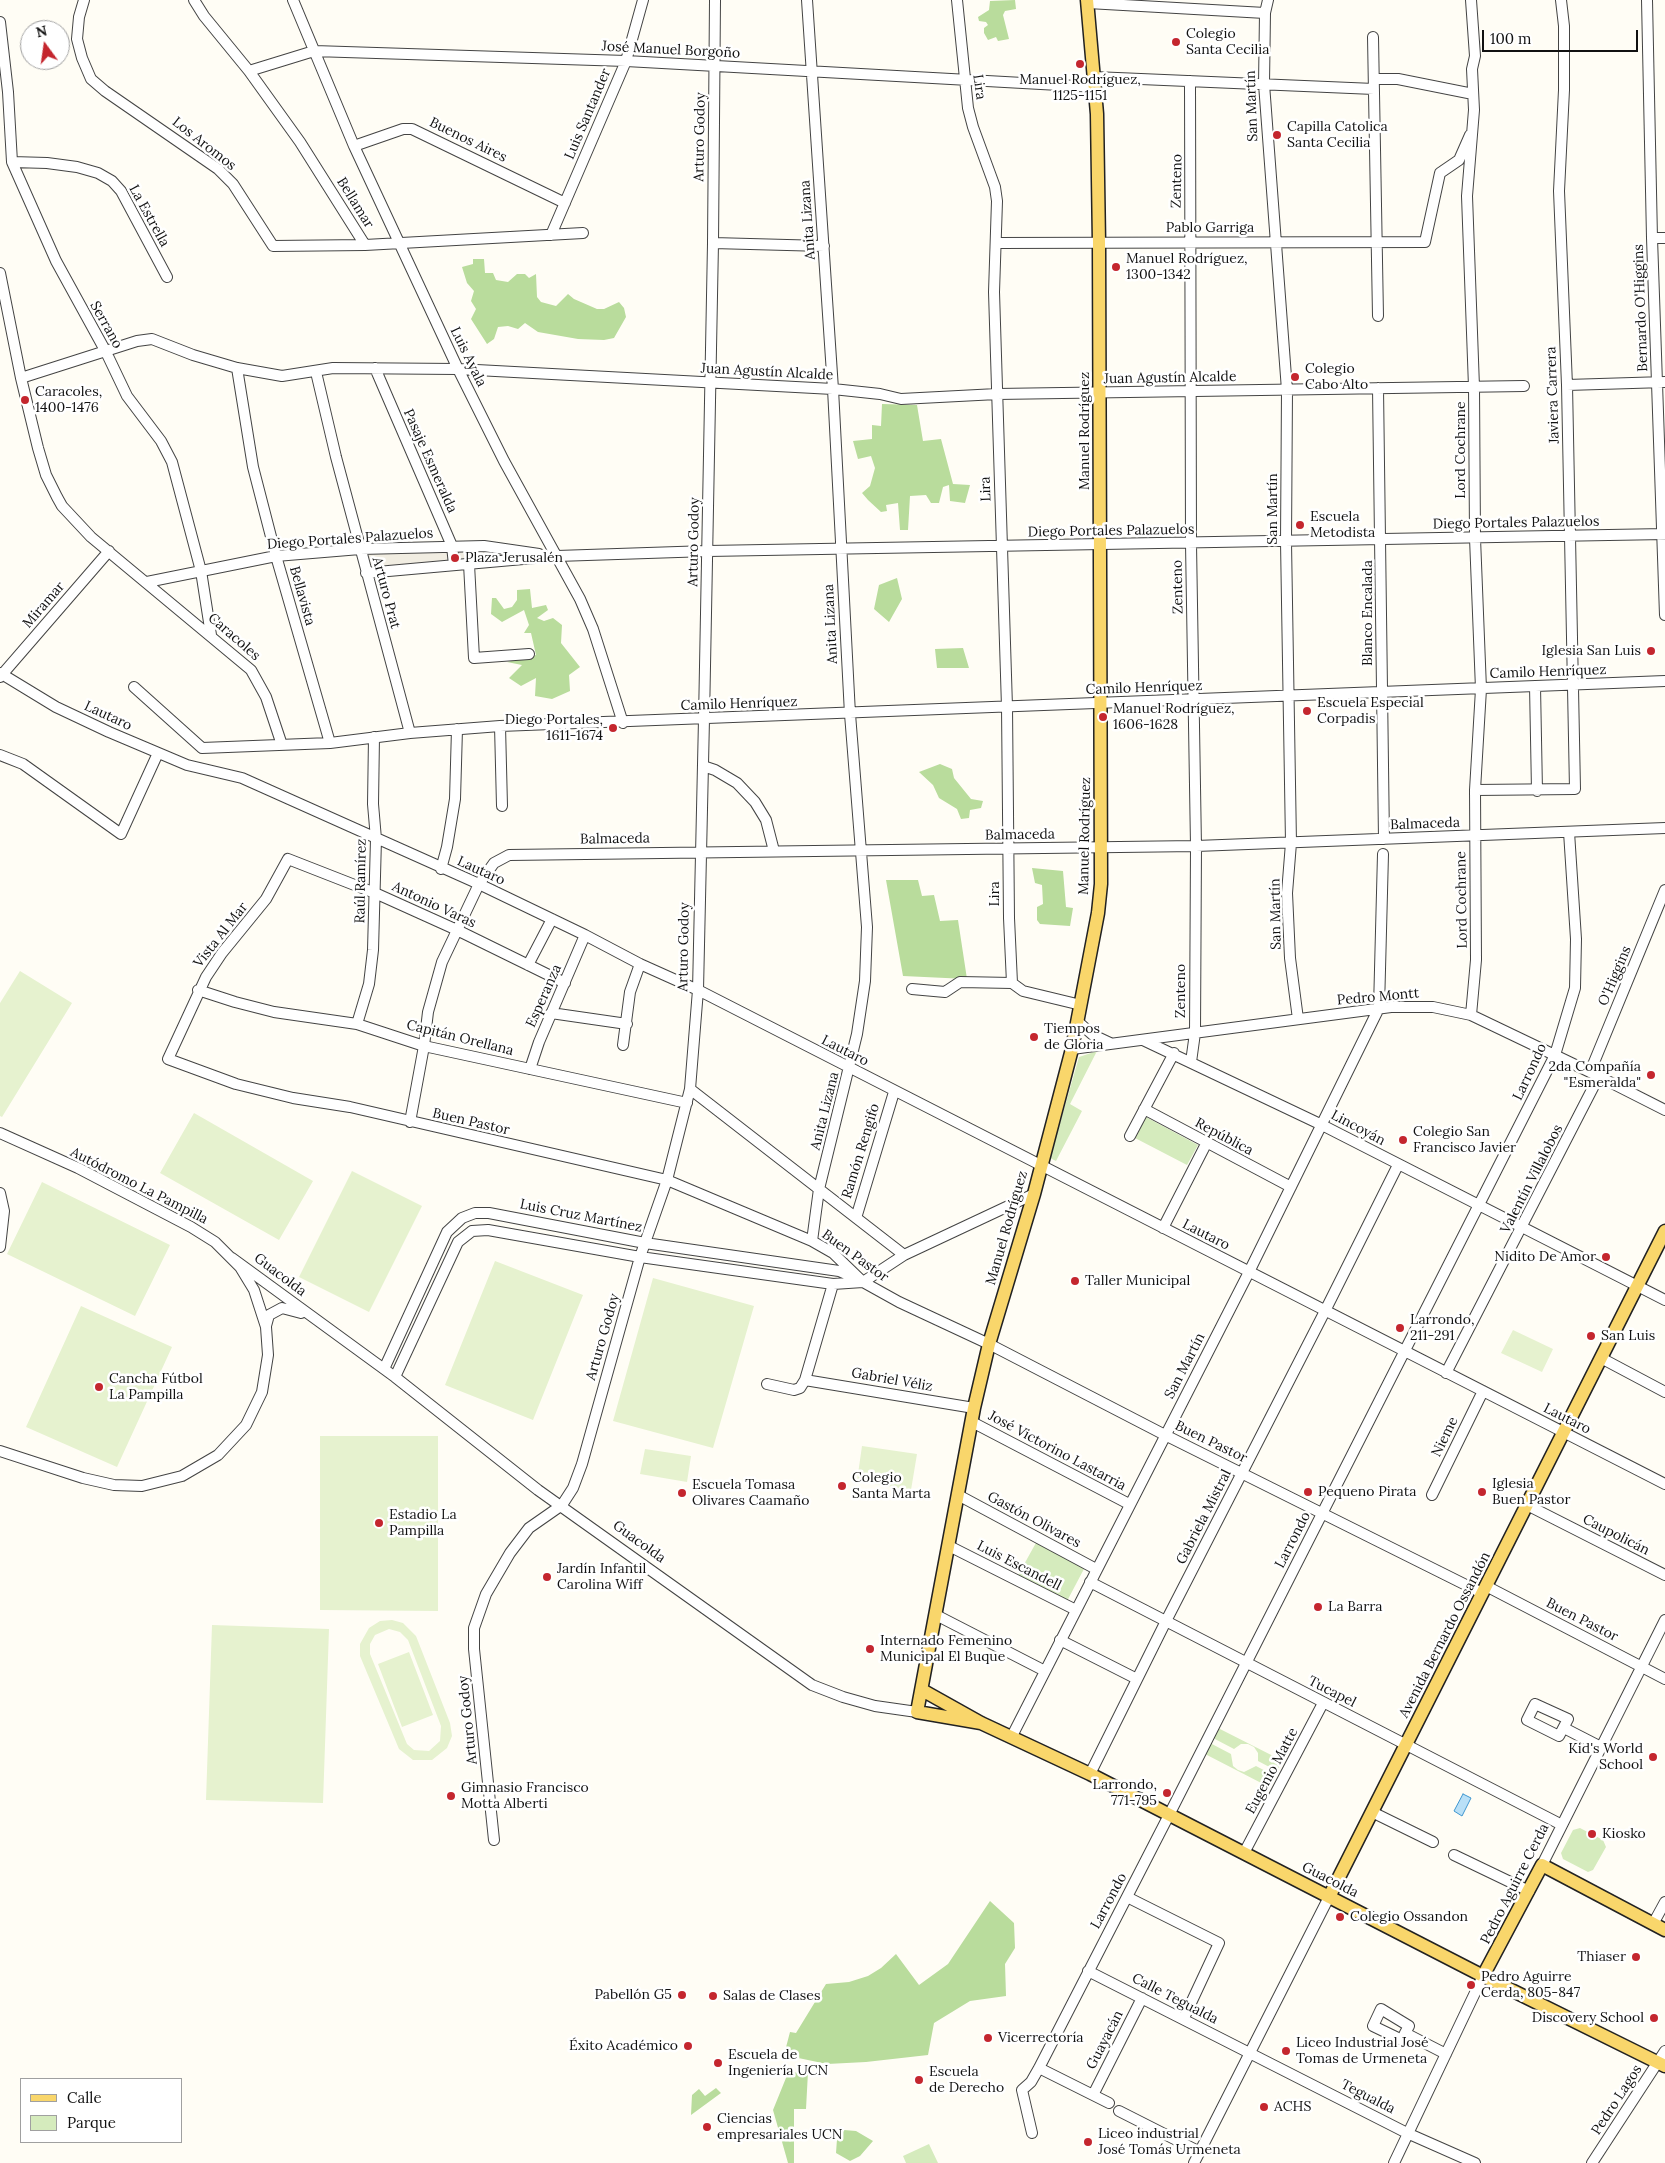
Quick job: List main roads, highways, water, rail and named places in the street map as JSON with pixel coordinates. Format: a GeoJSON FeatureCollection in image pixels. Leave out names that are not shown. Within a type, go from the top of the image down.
{"type":"FeatureCollection","features":[{"type":"Feature","properties":{"kind":"main road","name":"Manuel Rodríguez"},"geometry":{"type":"LineString","coordinates":[[918,1712],[974,1408],[989,1344],[1034,1194],[1072,1049],[1098,913],[1101,884],[1099,243],[1094,82],[1088,2]]}},
{"type":"Feature","properties":{"kind":"main road","name":"Avenida Bernardo Ossandón"},"geometry":{"type":"LineString","coordinates":[[1329,1897],[1665,1231]]}},
{"type":"Feature","properties":{"kind":"main road","name":"Guacolda"},"geometry":{"type":"LineString","coordinates":[[922,1690],[981,1723],[1090,1774],[1483,1976],[1663,2060]]}},
{"type":"Feature","properties":{"kind":"main road","name":"Guacolda"},"geometry":{"type":"LineString","coordinates":[[918,1712],[981,1723]]}},
{"type":"Feature","properties":{"kind":"main road","name":"Pedro Aguirre Cerda"},"geometry":{"type":"LineString","coordinates":[[1483,1976],[1542,1866],[1665,1930]]}},
{"type":"Feature","properties":{"kind":"water"},"geometry":{"type":"Polygon","coordinates":[[[1463,1794],[1471,1798],[1462,1816],[1454,1811],[1463,1794]]]}},
{"type":"Feature","properties":{"kind":"place","name":"Colegio Santa Cecilia"},"geometry":{"type":"Point","coordinates":[1176,42]}},
{"type":"Feature","properties":{"kind":"place","name":"Manuel Rodríguez, 1125-1151"},"geometry":{"type":"Point","coordinates":[1080,64]}},
{"type":"Feature","properties":{"kind":"place","name":"Capilla Catolica Santa Cecilia"},"geometry":{"type":"Point","coordinates":[1277,135]}},
{"type":"Feature","properties":{"kind":"place","name":"Manuel Rodríguez, 1300-1342"},"geometry":{"type":"Point","coordinates":[1116,267]}},
{"type":"Feature","properties":{"kind":"place","name":"Colegio Cabo Alto"},"geometry":{"type":"Point","coordinates":[1295,377]}},
{"type":"Feature","properties":{"kind":"place","name":"Caracoles, 1400-1476"},"geometry":{"type":"Point","coordinates":[25,400]}},
{"type":"Feature","properties":{"kind":"place","name":"Escuela Metodista"},"geometry":{"type":"Point","coordinates":[1300,525]}},
{"type":"Feature","properties":{"kind":"place","name":"Plaza Jerusalén"},"geometry":{"type":"Point","coordinates":[455,558]}},
{"type":"Feature","properties":{"kind":"place","name":"Iglesia San Luis"},"geometry":{"type":"Point","coordinates":[1651,651]}},
{"type":"Feature","properties":{"kind":"place","name":"Escuela Especial Corpadis"},"geometry":{"type":"Point","coordinates":[1307,711]}},
{"type":"Feature","properties":{"kind":"place","name":"Manuel Rodríguez, 1606-1628"},"geometry":{"type":"Point","coordinates":[1103,717]}},
{"type":"Feature","properties":{"kind":"place","name":"Diego Portales, 1611-1674"},"geometry":{"type":"Point","coordinates":[613,728]}},
{"type":"Feature","properties":{"kind":"place","name":"Tiempos de Gloria"},"geometry":{"type":"Point","coordinates":[1034,1037]}},
{"type":"Feature","properties":{"kind":"place","name":"2da Compañía \"Esmeralda\""},"geometry":{"type":"Point","coordinates":[1651,1075]}},
{"type":"Feature","properties":{"kind":"place","name":"Colegio San Francisco Javier"},"geometry":{"type":"Point","coordinates":[1403,1140]}},
{"type":"Feature","properties":{"kind":"place","name":"Nidito De Amor"},"geometry":{"type":"Point","coordinates":[1606,1257]}},
{"type":"Feature","properties":{"kind":"place","name":"Taller Municipal"},"geometry":{"type":"Point","coordinates":[1075,1281]}},
{"type":"Feature","properties":{"kind":"place","name":"Larrondo, 211-291"},"geometry":{"type":"Point","coordinates":[1400,1328]}},
{"type":"Feature","properties":{"kind":"place","name":"San Luis"},"geometry":{"type":"Point","coordinates":[1591,1336]}},
{"type":"Feature","properties":{"kind":"place","name":"Cancha Fútbol La Pampilla"},"geometry":{"type":"Point","coordinates":[99,1387]}},
{"type":"Feature","properties":{"kind":"place","name":"Colegio Santa Marta"},"geometry":{"type":"Point","coordinates":[842,1486]}},
{"type":"Feature","properties":{"kind":"place","name":"Pequeno Pirata"},"geometry":{"type":"Point","coordinates":[1308,1492]}},
{"type":"Feature","properties":{"kind":"place","name":"Iglesia Buen Pastor"},"geometry":{"type":"Point","coordinates":[1482,1492]}},
{"type":"Feature","properties":{"kind":"place","name":"Escuela Tomasa Olivares Caamaño"},"geometry":{"type":"Point","coordinates":[682,1493]}},
{"type":"Feature","properties":{"kind":"place","name":"Estadio La Pampilla"},"geometry":{"type":"Point","coordinates":[379,1523]}},
{"type":"Feature","properties":{"kind":"place","name":"Jardín Infantil Carolina Wiff"},"geometry":{"type":"Point","coordinates":[547,1577]}},
{"type":"Feature","properties":{"kind":"place","name":"La Barra"},"geometry":{"type":"Point","coordinates":[1318,1607]}},
{"type":"Feature","properties":{"kind":"place","name":"Internado Femenino Municipal El Buque"},"geometry":{"type":"Point","coordinates":[870,1649]}},
{"type":"Feature","properties":{"kind":"place","name":"Kid's World School"},"geometry":{"type":"Point","coordinates":[1653,1757]}},
{"type":"Feature","properties":{"kind":"place","name":"Larrondo, 771-795"},"geometry":{"type":"Point","coordinates":[1167,1793]}},
{"type":"Feature","properties":{"kind":"place","name":"Gimnasio Francisco Motta Alberti"},"geometry":{"type":"Point","coordinates":[451,1796]}},
{"type":"Feature","properties":{"kind":"place","name":"Kiosko"},"geometry":{"type":"Point","coordinates":[1592,1834]}},
{"type":"Feature","properties":{"kind":"place","name":"Colegio Ossandon"},"geometry":{"type":"Point","coordinates":[1340,1917]}},
{"type":"Feature","properties":{"kind":"place","name":"Thiaser"},"geometry":{"type":"Point","coordinates":[1636,1957]}},
{"type":"Feature","properties":{"kind":"place","name":"Pedro Aguirre Cerda, 805-847"},"geometry":{"type":"Point","coordinates":[1471,1985]}},
{"type":"Feature","properties":{"kind":"place","name":"Pabellón G5"},"geometry":{"type":"Point","coordinates":[682,1995]}},
{"type":"Feature","properties":{"kind":"place","name":"Salas de Clases"},"geometry":{"type":"Point","coordinates":[713,1996]}},
{"type":"Feature","properties":{"kind":"place","name":"Discovery School"},"geometry":{"type":"Point","coordinates":[1654,2018]}},
{"type":"Feature","properties":{"kind":"place","name":"Vicerrectoría"},"geometry":{"type":"Point","coordinates":[988,2038]}},
{"type":"Feature","properties":{"kind":"place","name":"Éxito Académico"},"geometry":{"type":"Point","coordinates":[688,2046]}},
{"type":"Feature","properties":{"kind":"place","name":"Liceo Industrial José Tomas de Urmeneta"},"geometry":{"type":"Point","coordinates":[1286,2051]}},
{"type":"Feature","properties":{"kind":"place","name":"Escuela de Ingeniería UCN"},"geometry":{"type":"Point","coordinates":[718,2063]}},
{"type":"Feature","properties":{"kind":"place","name":"Escuela de Derecho"},"geometry":{"type":"Point","coordinates":[919,2080]}},
{"type":"Feature","properties":{"kind":"place","name":"ACHS"},"geometry":{"type":"Point","coordinates":[1264,2107]}},
{"type":"Feature","properties":{"kind":"place","name":"Ciencias empresariales UCN"},"geometry":{"type":"Point","coordinates":[707,2127]}},
{"type":"Feature","properties":{"kind":"place","name":"Liceo industrial José Tomás Urmeneta"},"geometry":{"type":"Point","coordinates":[1088,2142]}}]}
